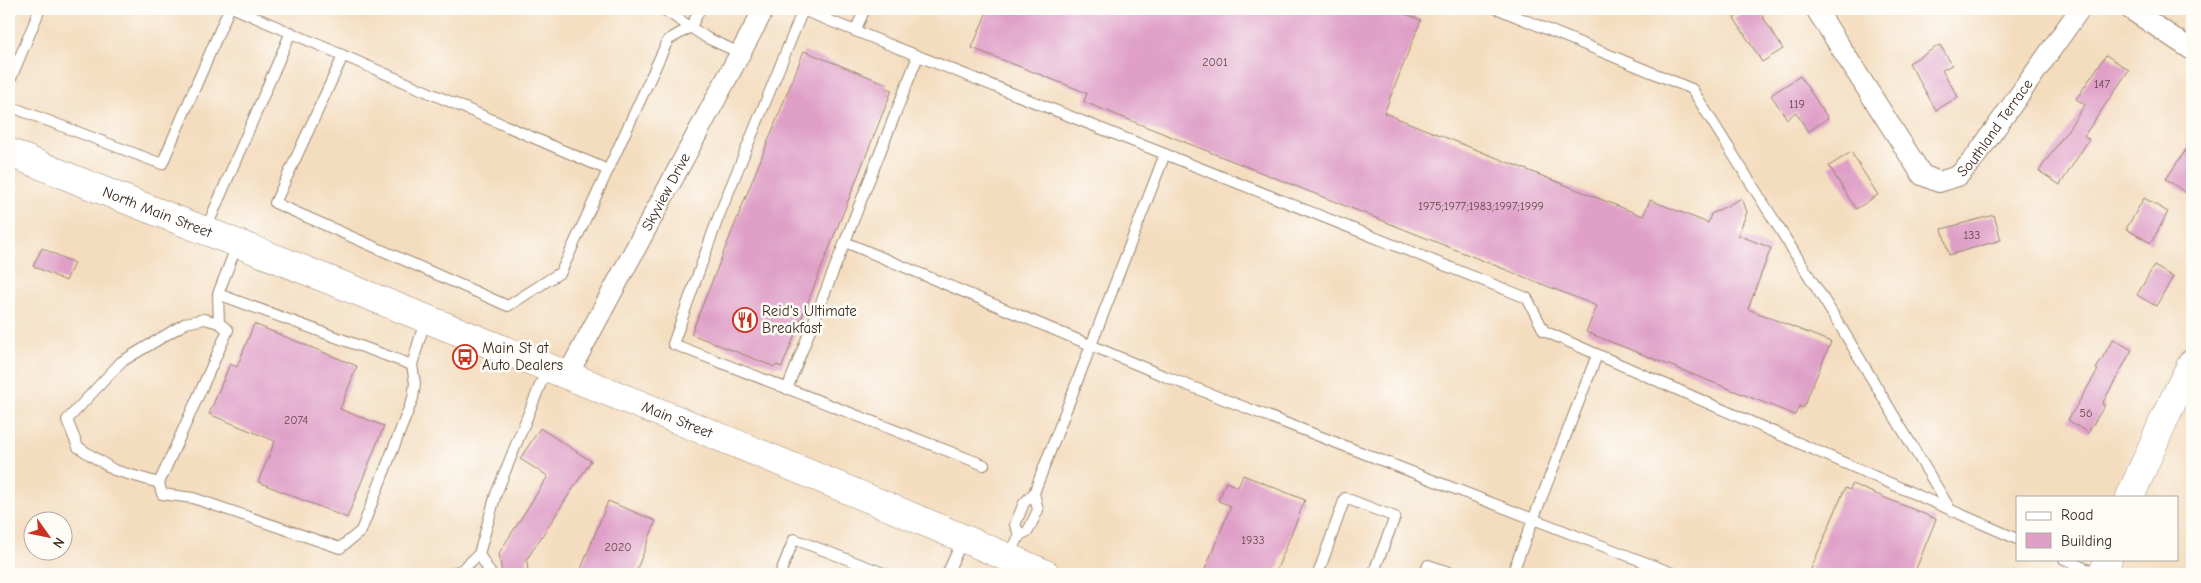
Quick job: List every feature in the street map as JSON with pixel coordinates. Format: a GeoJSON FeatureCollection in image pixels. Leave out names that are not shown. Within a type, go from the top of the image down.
{"type":"FeatureCollection","features":[{"type":"Feature","properties":{"kind":"main road","name":"North Main Street"},"geometry":{"type":"LineString","coordinates":[[9,152],[237,245],[306,270]]}},
{"type":"Feature","properties":{"kind":"main road","name":"Main Street"},"geometry":{"type":"LineString","coordinates":[[306,270],[819,476],[963,538],[1014,546],[1046,574]]}},
{"type":"Feature","properties":{"kind":"main road"},"geometry":{"type":"LineString","coordinates":[[2130,496],[2167,413],[2192,363]]}},
{"type":"Feature","properties":{"kind":"main road"},"geometry":{"type":"LineString","coordinates":[[2103,574],[2108,560]]}},
{"type":"Feature","properties":{"kind":"street","name":"Skyview Drive"},"geometry":{"type":"LineString","coordinates":[[557,372],[764,9]]}},
{"type":"Feature","properties":{"kind":"street","name":"Southland Terrace"},"geometry":{"type":"LineString","coordinates":[[1816,9],[1922,175],[1939,182],[1958,176],[1973,160],[2080,9]]}},
{"type":"Feature","properties":{"kind":"street"},"geometry":{"type":"LineString","coordinates":[[2130,9],[2192,50]]}},
{"type":"Feature","properties":{"kind":"lane"},"geometry":{"type":"LineString","coordinates":[[9,82],[40,9]]}},
{"type":"Feature","properties":{"kind":"lane"},"geometry":{"type":"LineString","coordinates":[[9,106],[162,164],[228,9]]}},
{"type":"Feature","properties":{"kind":"lane"},"geometry":{"type":"LineString","coordinates":[[236,9],[608,170]]}},
{"type":"Feature","properties":{"kind":"lane"},"geometry":{"type":"LineString","coordinates":[[663,9],[707,38],[740,54]]}},
{"type":"Feature","properties":{"kind":"lane"},"geometry":{"type":"LineString","coordinates":[[343,56],[275,202],[508,306],[561,272],[668,40],[691,27],[700,9]]}},
{"type":"Feature","properties":{"kind":"lane"},"geometry":{"type":"LineString","coordinates":[[856,31],[865,9]]}},
{"type":"Feature","properties":{"kind":"lane"},"geometry":{"type":"LineString","coordinates":[[1498,9],[1692,89],[1839,324],[1950,510]]}},
{"type":"Feature","properties":{"kind":"lane"},"geometry":{"type":"LineString","coordinates":[[984,465],[673,344],[718,218],[801,10],[1527,298],[1544,330],[2016,539]]}},
{"type":"Feature","properties":{"kind":"lane"},"geometry":{"type":"LineString","coordinates":[[205,232],[291,32]]}},
{"type":"Feature","properties":{"kind":"lane"},"geometry":{"type":"LineString","coordinates":[[787,388],[918,56]]}},
{"type":"Feature","properties":{"kind":"lane"},"geometry":{"type":"LineString","coordinates":[[1014,546],[1015,525],[1024,503],[1034,493],[1165,154]]}},
{"type":"Feature","properties":{"kind":"lane"},"geometry":{"type":"LineString","coordinates":[[845,242],[1164,376],[1675,574]]}},
{"type":"Feature","properties":{"kind":"lane"},"geometry":{"type":"LineString","coordinates":[[220,323],[218,294],[237,245]]}},
{"type":"Feature","properties":{"kind":"lane"},"geometry":{"type":"LineString","coordinates":[[218,294],[412,365]]}},
{"type":"Feature","properties":{"kind":"lane"},"geometry":{"type":"LineString","coordinates":[[159,483],[114,470],[78,447],[67,420],[121,362],[186,323],[204,320],[220,323],[228,330],[159,483],[162,494],[193,498],[340,548],[361,531],[413,398],[415,383],[412,365],[425,319]]}},
{"type":"Feature","properties":{"kind":"lane"},"geometry":{"type":"LineString","coordinates":[[1512,574],[1597,355]]}},
{"type":"Feature","properties":{"kind":"lane"},"geometry":{"type":"LineString","coordinates":[[450,574],[463,569],[479,554],[496,494],[557,372]]}},
{"type":"Feature","properties":{"kind":"lane"},"geometry":{"type":"LineString","coordinates":[[1014,546],[1028,531],[1038,510],[1034,493]]}},
{"type":"Feature","properties":{"kind":"lane"},"geometry":{"type":"LineString","coordinates":[[1318,574],[1345,498],[1396,517],[1373,574]]}},
{"type":"Feature","properties":{"kind":"lane"},"geometry":{"type":"LineString","coordinates":[[946,574],[963,538]]}},
{"type":"Feature","properties":{"kind":"lane"},"geometry":{"type":"LineString","coordinates":[[780,574],[794,539],[886,574]]}},
{"type":"Feature","properties":{"kind":"lane"},"geometry":{"type":"LineString","coordinates":[[479,554],[491,574]]}},
{"type":"Feature","properties":{"kind":"lane"},"geometry":{"type":"LineString","coordinates":[[2066,560],[2098,574]]}},
{"type":"Feature","properties":{"kind":"lane"},"geometry":{"type":"LineString","coordinates":[[1424,574],[1428,565],[1455,574]]}},
{"type":"Feature","properties":{"kind":"building"},"geometry":{"type":"Polygon","coordinates":[[[988,9],[1393,9],[1421,20],[1384,113],[1643,216],[1650,200],[1708,223],[1711,214],[1742,198],[1747,212],[1738,235],[1771,248],[1748,309],[1831,342],[1803,408],[1799,406],[1795,415],[1586,332],[1597,306],[1084,102],[1087,93],[972,48],[988,9]]]}},
{"type":"Feature","properties":{"kind":"building"},"geometry":{"type":"Polygon","coordinates":[[[1749,9],[1758,9],[1783,49],[1762,62],[1734,18],[1749,9]]]}},
{"type":"Feature","properties":{"kind":"building"},"geometry":{"type":"Polygon","coordinates":[[[1940,45],[1952,65],[1942,70],[1958,97],[1936,110],[1909,63],[1940,45]]]}},
{"type":"Feature","properties":{"kind":"building"},"geometry":{"type":"Polygon","coordinates":[[[804,51],[887,84],[886,88],[892,90],[782,367],[776,365],[775,367],[691,334],[804,51]]]}},
{"type":"Feature","properties":{"kind":"building"},"geometry":{"type":"Polygon","coordinates":[[[2106,55],[2129,70],[2084,136],[2089,139],[2060,185],[2039,171],[2085,105],[2076,99],[2106,55]]]}},
{"type":"Feature","properties":{"kind":"building"},"geometry":{"type":"Polygon","coordinates":[[[1800,76],[1828,118],[1808,132],[1796,112],[1787,119],[1771,95],[1800,76]]]}},
{"type":"Feature","properties":{"kind":"building"},"geometry":{"type":"Polygon","coordinates":[[[2192,141],[2192,197],[2166,179],[2192,141]]]}},
{"type":"Feature","properties":{"kind":"building"},"geometry":{"type":"Polygon","coordinates":[[[1851,152],[1878,195],[1856,209],[1829,166],[1851,152]]]}},
{"type":"Feature","properties":{"kind":"building"},"geometry":{"type":"Polygon","coordinates":[[[2144,198],[2168,212],[2151,243],[2126,229],[2144,198]]]}},
{"type":"Feature","properties":{"kind":"building"},"geometry":{"type":"Polygon","coordinates":[[[1994,215],[2001,240],[1949,255],[1942,229],[1994,215]]]}},
{"type":"Feature","properties":{"kind":"building"},"geometry":{"type":"Polygon","coordinates":[[[42,248],[74,263],[66,281],[33,266],[42,248]]]}},
{"type":"Feature","properties":{"kind":"building"},"geometry":{"type":"Polygon","coordinates":[[[2154,266],[2173,277],[2156,306],[2137,295],[2154,266]]]}},
{"type":"Feature","properties":{"kind":"building"},"geometry":{"type":"Polygon","coordinates":[[[254,324],[357,366],[340,409],[384,426],[347,518],[258,482],[275,441],[209,414],[230,364],[237,367],[254,324]]]}},
{"type":"Feature","properties":{"kind":"building"},"geometry":{"type":"Polygon","coordinates":[[[2113,339],[2132,350],[2102,404],[2105,405],[2088,433],[2068,420],[2098,370],[2096,369],[2113,339]]]}},
{"type":"Feature","properties":{"kind":"building"},"geometry":{"type":"Polygon","coordinates":[[[540,428],[591,461],[527,559],[528,574],[502,574],[499,553],[548,476],[520,459],[540,428]]]}},
{"type":"Feature","properties":{"kind":"building"},"geometry":{"type":"Polygon","coordinates":[[[1243,475],[1305,500],[1275,574],[1203,574],[1231,506],[1218,501],[1226,482],[1238,487],[1243,475]]]}},
{"type":"Feature","properties":{"kind":"building"},"geometry":{"type":"Polygon","coordinates":[[[1852,484],[1936,519],[1914,574],[1809,574],[1845,488],[1850,490],[1852,484]]]}},
{"type":"Feature","properties":{"kind":"building"},"geometry":{"type":"Polygon","coordinates":[[[608,501],[656,521],[635,574],[579,574],[608,501]]]}},
{"type":"Feature","properties":{"kind":"place","name":"Reid's Ultimate Breakfast"},"geometry":{"type":"Point","coordinates":[745,320]}},
{"type":"Feature","properties":{"kind":"place","name":"Main St at Auto Dealers"},"geometry":{"type":"Point","coordinates":[465,357]}}]}
